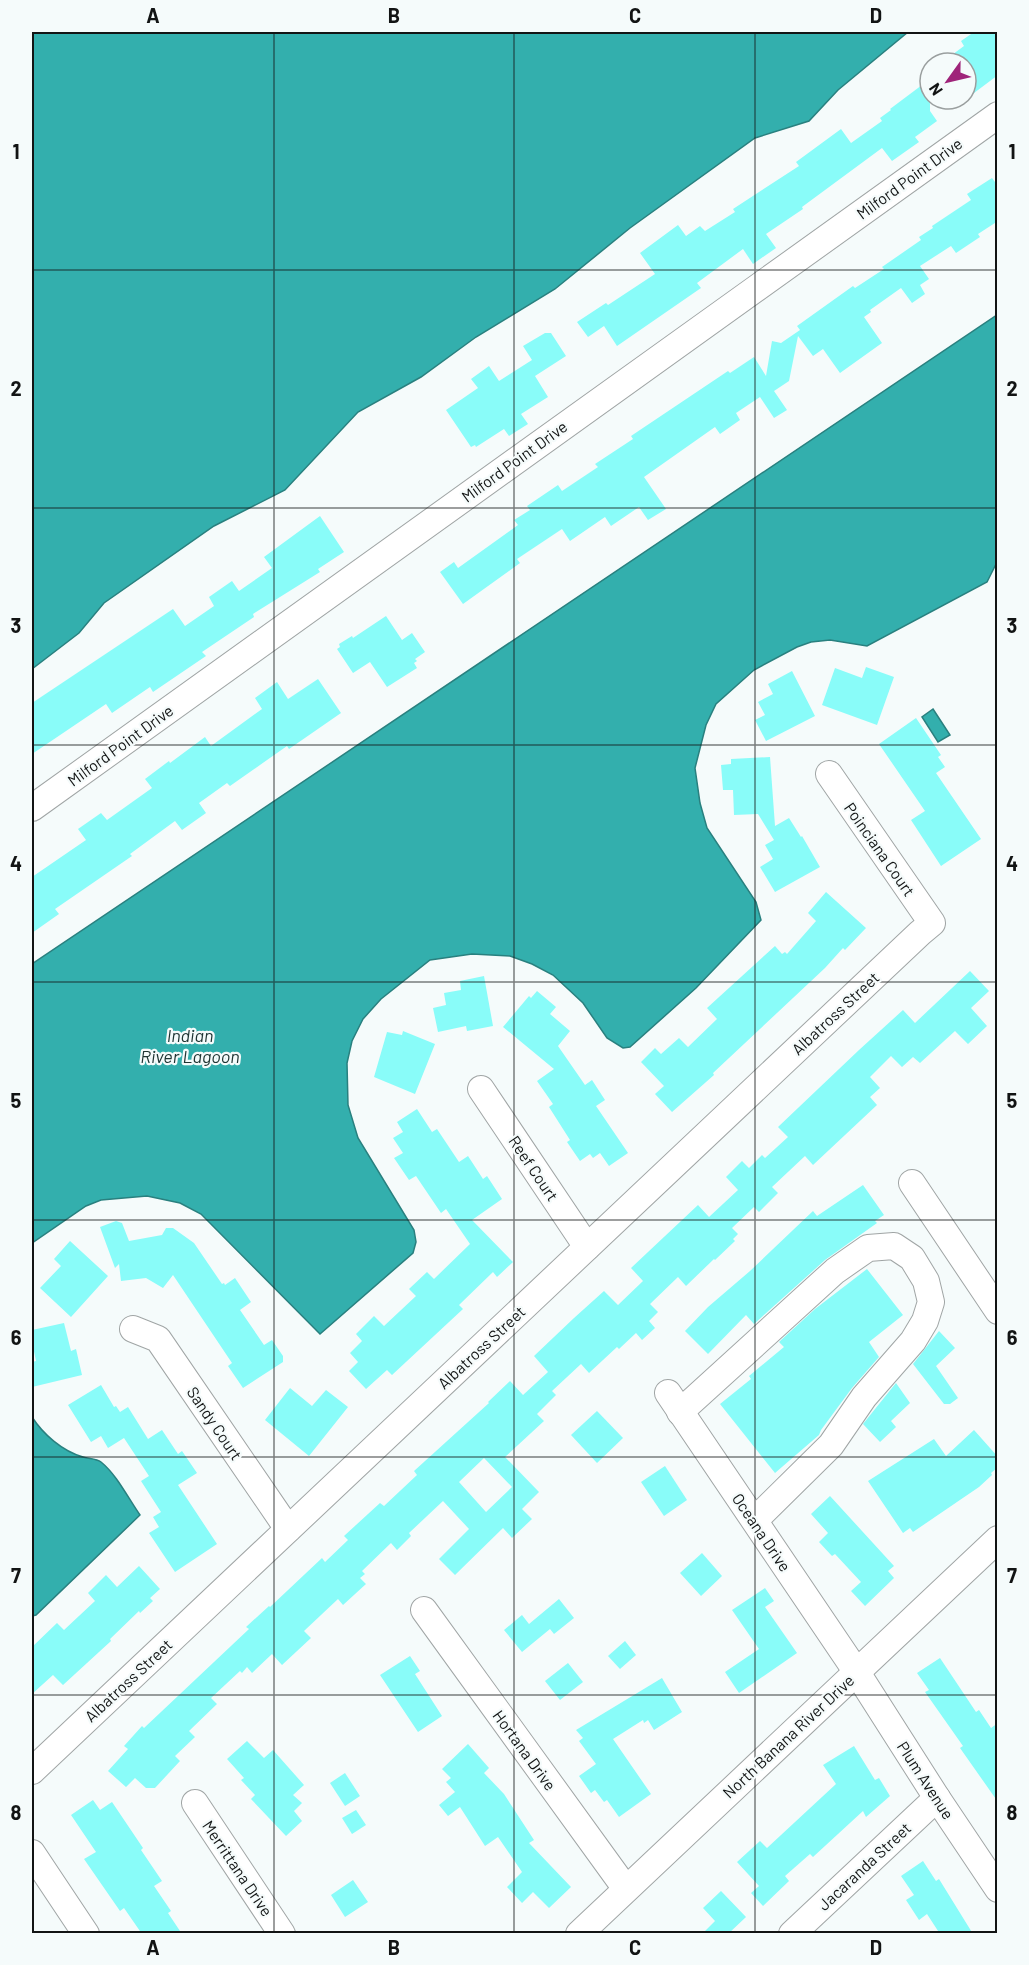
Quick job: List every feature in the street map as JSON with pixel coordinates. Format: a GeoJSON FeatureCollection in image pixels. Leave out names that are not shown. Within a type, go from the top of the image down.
{"type":"FeatureCollection","features":[{"type":"Feature","properties":{"kind":"street","name":"Milford Point Drive"},"geometry":{"type":"LineString","coordinates":[[32,808],[998,115]]}},
{"type":"Feature","properties":{"kind":"street","name":"Poinciana Court"},"geometry":{"type":"LineString","coordinates":[[829,774],[932,924]]}},
{"type":"Feature","properties":{"kind":"street","name":"Albatross Street"},"geometry":{"type":"LineString","coordinates":[[32,1771],[932,924]]}},
{"type":"Feature","properties":{"kind":"street","name":"Reef Court"},"geometry":{"type":"LineString","coordinates":[[481,1089],[587,1247]]}},
{"type":"Feature","properties":{"kind":"street"},"geometry":{"type":"LineString","coordinates":[[912,1183],[998,1311]]}},
{"type":"Feature","properties":{"kind":"street","name":"Oceana Drive"},"geometry":{"type":"LineString","coordinates":[[755,1520],[831,1444],[864,1398],[913,1341],[925,1321],[931,1302],[926,1281],[912,1258],[894,1246],[868,1248],[835,1271],[674,1402],[856,1671]]}},
{"type":"Feature","properties":{"kind":"street","name":"Sandy Court"},"geometry":{"type":"LineString","coordinates":[[133,1329],[158,1339],[288,1529]]}},
{"type":"Feature","properties":{"kind":"street","name":"North Banana River Drive"},"geometry":{"type":"LineString","coordinates":[[579,1934],[998,1539]]}},
{"type":"Feature","properties":{"kind":"street","name":"Hortana Drive"},"geometry":{"type":"LineString","coordinates":[[424,1610],[626,1889]]}},
{"type":"Feature","properties":{"kind":"street","name":"Plum Avenue"},"geometry":{"type":"LineString","coordinates":[[856,1671],[998,1889]]}},
{"type":"Feature","properties":{"kind":"street","name":"Jacaranda Street"},"geometry":{"type":"LineString","coordinates":[[792,1934],[937,1798]]}},
{"type":"Feature","properties":{"kind":"street","name":"Merrittana Drive"},"geometry":{"type":"LineString","coordinates":[[195,1803],[282,1934]]}},
{"type":"Feature","properties":{"kind":"street"},"geometry":{"type":"LineString","coordinates":[[32,1853],[86,1934]]}},
{"type":"Feature","properties":{"kind":"water"},"geometry":{"type":"Polygon","coordinates":[[[32,32],[908,32],[838,90],[809,121],[755,138],[630,228],[555,289],[476,337],[421,377],[358,412],[285,490],[214,526],[104,603],[79,633],[32,669],[32,32]]]}},
{"type":"Feature","properties":{"kind":"water","name":"Indian River Lagoon"},"geometry":{"type":"Polygon","coordinates":[[[997,315],[997,562],[987,582],[867,646],[830,640],[811,642],[797,647],[754,670],[716,704],[706,725],[695,768],[700,803],[707,828],[756,902],[761,920],[696,988],[630,1047],[623,1048],[607,1038],[583,1003],[553,975],[510,956],[472,954],[430,960],[381,999],[363,1019],[352,1041],[347,1063],[348,1105],[358,1138],[414,1230],[416,1242],[413,1253],[320,1334],[201,1214],[180,1203],[147,1196],[101,1200],[86,1206],[32,1243],[32,964],[997,315]]]}},
{"type":"Feature","properties":{"kind":"water"},"geometry":{"type":"Polygon","coordinates":[[[933,709],[950,735],[938,742],[922,717],[933,709]]]}},
{"type":"Feature","properties":{"kind":"water"},"geometry":{"type":"Polygon","coordinates":[[[32,1417],[47,1436],[61,1446],[85,1458],[97,1460],[107,1467],[140,1515],[36,1615],[32,1616],[32,1417]]]}},
{"type":"Feature","properties":{"kind":"building"},"geometry":{"type":"Polygon","coordinates":[[[974,32],[998,32],[998,75],[978,90],[978,51],[957,51],[964,46],[961,41],[974,32]]]}},
{"type":"Feature","properties":{"kind":"building"},"geometry":{"type":"Polygon","coordinates":[[[918,88],[918,111],[930,111],[937,121],[915,137],[919,142],[892,161],[882,148],[802,207],[803,209],[766,234],[776,248],[753,264],[743,249],[697,283],[701,288],[617,346],[604,326],[588,337],[577,322],[655,274],[640,253],[678,225],[686,236],[700,226],[705,231],[735,212],[733,209],[799,166],[796,162],[841,129],[851,143],[882,121],[880,118],[918,88]]]}},
{"type":"Feature","properties":{"kind":"building"},"geometry":{"type":"Polygon","coordinates":[[[992,178],[998,186],[998,221],[978,234],[980,237],[956,253],[951,246],[920,266],[929,279],[920,285],[925,294],[912,303],[901,288],[870,310],[871,312],[864,317],[882,343],[840,373],[823,349],[813,356],[798,336],[789,381],[774,391],[787,410],[774,418],[760,397],[736,413],[740,420],[720,434],[715,427],[644,477],[666,509],[648,520],[639,507],[611,526],[605,517],[570,541],[562,529],[517,559],[520,563],[463,604],[440,572],[454,562],[458,568],[518,525],[514,520],[530,510],[527,506],[558,485],[562,491],[598,467],[595,464],[633,439],[631,436],[728,371],[730,373],[754,357],[766,376],[772,341],[781,343],[800,330],[797,326],[853,286],[855,288],[884,269],[882,267],[921,240],[919,237],[933,228],[932,226],[971,200],[967,194],[992,178]]]}},
{"type":"Feature","properties":{"kind":"building"},"geometry":{"type":"Polygon","coordinates":[[[545,333],[551,333],[566,356],[535,376],[548,397],[521,414],[528,424],[509,436],[504,429],[476,447],[475,445],[471,447],[446,410],[478,388],[471,379],[489,366],[499,381],[532,360],[523,346],[545,333]]]}},
{"type":"Feature","properties":{"kind":"building"},"geometry":{"type":"Polygon","coordinates":[[[320,516],[344,552],[318,569],[320,572],[253,614],[254,617],[202,652],[206,656],[153,692],[150,687],[112,713],[106,704],[32,754],[32,703],[173,609],[185,626],[214,606],[209,597],[232,581],[239,591],[272,568],[264,557],[320,516]]]}},
{"type":"Feature","properties":{"kind":"building"},"geometry":{"type":"Polygon","coordinates":[[[386,616],[402,640],[412,633],[425,652],[415,659],[417,661],[414,663],[417,668],[387,687],[370,662],[353,673],[337,649],[340,647],[339,644],[352,636],[353,638],[386,616]]]}},
{"type":"Feature","properties":{"kind":"building"},"geometry":{"type":"Polygon","coordinates":[[[866,667],[894,677],[877,725],[822,705],[835,668],[862,678],[866,667]]]}},
{"type":"Feature","properties":{"kind":"building"},"geometry":{"type":"Polygon","coordinates":[[[792,671],[815,716],[766,741],[755,720],[765,715],[758,702],[773,694],[768,684],[792,671]]]}},
{"type":"Feature","properties":{"kind":"building"},"geometry":{"type":"Polygon","coordinates":[[[318,679],[341,713],[289,749],[287,746],[230,786],[227,783],[199,803],[206,813],[182,830],[175,821],[130,854],[132,856],[55,909],[59,914],[32,933],[32,877],[86,840],[78,829],[101,813],[107,820],[152,788],[145,779],[169,761],[170,763],[205,737],[211,746],[262,709],[255,698],[277,682],[288,699],[318,679]]]}},
{"type":"Feature","properties":{"kind":"building"},"geometry":{"type":"Polygon","coordinates":[[[916,718],[941,755],[938,757],[945,767],[936,773],[981,839],[941,866],[911,820],[925,811],[879,744],[916,718]]]}},
{"type":"Feature","properties":{"kind":"building"},"geometry":{"type":"Polygon","coordinates":[[[770,757],[775,826],[789,818],[820,867],[775,892],[760,867],[773,859],[765,845],[774,840],[758,814],[734,815],[733,790],[723,790],[721,765],[731,764],[731,759],[770,757]]]}},
{"type":"Feature","properties":{"kind":"building"},"geometry":{"type":"Polygon","coordinates":[[[826,892],[866,928],[713,1073],[714,1075],[672,1112],[655,1094],[664,1086],[641,1062],[655,1048],[661,1054],[679,1038],[688,1047],[717,1019],[707,1008],[775,946],[782,954],[785,952],[787,954],[816,921],[808,913],[826,892]]]}},
{"type":"Feature","properties":{"kind":"building"},"geometry":{"type":"Polygon","coordinates":[[[970,971],[989,991],[971,1008],[987,1026],[968,1044],[955,1031],[920,1063],[913,1057],[902,1067],[891,1056],[870,1077],[880,1088],[870,1097],[877,1105],[813,1165],[805,1156],[772,1187],[778,1193],[759,1212],[754,1207],[732,1228],[738,1234],[733,1239],[735,1241],[686,1286],[678,1277],[650,1304],[658,1312],[649,1321],[655,1328],[642,1340],[636,1333],[589,1373],[581,1364],[552,1391],[556,1395],[537,1414],[544,1421],[505,1457],[539,1492],[522,1509],[532,1519],[512,1538],[503,1528],[455,1575],[439,1559],[469,1529],[443,1501],[409,1533],[411,1536],[397,1550],[391,1543],[362,1571],[365,1574],[360,1578],[366,1584],[343,1605],[338,1599],[304,1631],[311,1638],[282,1665],[272,1654],[252,1673],[247,1667],[242,1673],[240,1671],[211,1698],[217,1704],[189,1731],[195,1737],[175,1756],[180,1761],[155,1788],[146,1788],[135,1778],[126,1787],[108,1771],[128,1749],[124,1746],[142,1726],[144,1728],[249,1629],[246,1627],[322,1558],[325,1562],[348,1540],[344,1536],[380,1503],[384,1506],[417,1475],[414,1471],[510,1381],[523,1395],[548,1372],[534,1356],[574,1318],[604,1291],[618,1305],[643,1281],[631,1268],[698,1205],[709,1217],[738,1190],[726,1177],[742,1161],[749,1168],[762,1155],[765,1158],[788,1137],[778,1127],[859,1050],[903,1010],[915,1023],[970,971]],[[484,1458],[459,1482],[486,1512],[512,1487],[484,1458]]]}},
{"type":"Feature","properties":{"kind":"building"},"geometry":{"type":"Polygon","coordinates":[[[484,976],[493,1026],[467,1031],[466,1026],[438,1032],[433,1008],[446,1005],[444,993],[461,990],[460,981],[484,976]]]}},
{"type":"Feature","properties":{"kind":"building"},"geometry":{"type":"Polygon","coordinates":[[[537,991],[556,1007],[550,1014],[570,1031],[558,1046],[585,1085],[592,1080],[605,1100],[596,1106],[628,1153],[609,1166],[600,1153],[593,1158],[590,1154],[580,1161],[567,1142],[570,1140],[549,1107],[553,1104],[537,1081],[554,1069],[503,1027],[529,996],[531,998],[537,991]]]}},
{"type":"Feature","properties":{"kind":"building"},"geometry":{"type":"Polygon","coordinates":[[[403,1031],[435,1044],[415,1094],[374,1077],[387,1032],[402,1035],[403,1031]]]}},
{"type":"Feature","properties":{"kind":"building"},"geometry":{"type":"Polygon","coordinates":[[[417,1109],[432,1132],[437,1129],[459,1162],[468,1156],[483,1179],[487,1176],[502,1199],[472,1220],[513,1262],[497,1277],[493,1272],[459,1305],[463,1309],[392,1375],[387,1370],[366,1389],[349,1371],[358,1362],[350,1353],[362,1341],[356,1334],[374,1316],[384,1326],[416,1296],[409,1289],[427,1272],[434,1279],[470,1244],[446,1209],[441,1213],[416,1176],[409,1180],[394,1158],[403,1153],[393,1138],[403,1132],[397,1122],[417,1109]]]}},
{"type":"Feature","properties":{"kind":"building"},"geometry":{"type":"Polygon","coordinates":[[[863,1185],[884,1215],[875,1221],[877,1223],[825,1260],[754,1324],[746,1315],[708,1354],[685,1331],[813,1211],[817,1216],[863,1185]]]}},
{"type":"Feature","properties":{"kind":"building"},"geometry":{"type":"Polygon","coordinates":[[[116,1221],[122,1223],[129,1241],[162,1235],[166,1228],[173,1228],[194,1243],[222,1284],[225,1285],[235,1278],[251,1302],[240,1310],[264,1345],[272,1340],[283,1356],[283,1362],[243,1388],[228,1366],[232,1363],[173,1275],[163,1288],[146,1278],[121,1281],[119,1264],[115,1268],[100,1227],[116,1221]]]}},
{"type":"Feature","properties":{"kind":"building"},"geometry":{"type":"Polygon","coordinates":[[[70,1241],[108,1276],[71,1317],[40,1288],[61,1266],[54,1259],[70,1241]]]}},
{"type":"Feature","properties":{"kind":"building"},"geometry":{"type":"Polygon","coordinates":[[[867,1269],[903,1315],[869,1342],[879,1357],[852,1388],[819,1435],[775,1473],[720,1404],[751,1379],[749,1376],[784,1347],[779,1342],[815,1309],[867,1269]]]}},
{"type":"Feature","properties":{"kind":"building"},"geometry":{"type":"Polygon","coordinates":[[[64,1323],[71,1351],[76,1349],[82,1375],[32,1387],[32,1362],[36,1361],[32,1330],[64,1323]]]}},
{"type":"Feature","properties":{"kind":"building"},"geometry":{"type":"Polygon","coordinates":[[[939,1331],[955,1348],[936,1366],[958,1398],[950,1404],[944,1404],[913,1364],[939,1331]]]}},
{"type":"Feature","properties":{"kind":"building"},"geometry":{"type":"Polygon","coordinates":[[[896,1383],[910,1403],[891,1421],[896,1427],[880,1442],[863,1424],[896,1383]]]}},
{"type":"Feature","properties":{"kind":"building"},"geometry":{"type":"Polygon","coordinates":[[[101,1385],[114,1407],[116,1406],[120,1412],[128,1407],[148,1439],[162,1430],[178,1454],[182,1451],[197,1473],[178,1485],[217,1544],[175,1572],[149,1533],[159,1527],[153,1517],[161,1512],[141,1481],[149,1476],[124,1438],[108,1448],[101,1436],[91,1442],[68,1405],[101,1385]]]}},
{"type":"Feature","properties":{"kind":"building"},"geometry":{"type":"Polygon","coordinates":[[[290,1388],[312,1406],[326,1390],[348,1407],[309,1456],[265,1420],[290,1388]]]}},
{"type":"Feature","properties":{"kind":"building"},"geometry":{"type":"Polygon","coordinates":[[[597,1411],[623,1438],[597,1463],[571,1435],[597,1411]]]}},
{"type":"Feature","properties":{"kind":"building"},"geometry":{"type":"Polygon","coordinates":[[[974,1430],[998,1457],[998,1467],[979,1487],[913,1532],[910,1528],[903,1533],[868,1481],[934,1439],[946,1456],[974,1430]]]}},
{"type":"Feature","properties":{"kind":"building"},"geometry":{"type":"Polygon","coordinates":[[[665,1466],[687,1500],[664,1516],[641,1482],[665,1466]]]}},
{"type":"Feature","properties":{"kind":"building"},"geometry":{"type":"Polygon","coordinates":[[[830,1496],[894,1566],[888,1571],[894,1578],[865,1606],[851,1591],[861,1582],[835,1554],[832,1556],[819,1542],[828,1533],[811,1514],[830,1496]]]}},
{"type":"Feature","properties":{"kind":"building"},"geometry":{"type":"Polygon","coordinates":[[[702,1553],[722,1576],[701,1596],[680,1573],[702,1553]]]}},
{"type":"Feature","properties":{"kind":"building"},"geometry":{"type":"Polygon","coordinates":[[[139,1566],[160,1589],[150,1598],[153,1601],[140,1613],[139,1611],[110,1639],[111,1641],[63,1685],[53,1675],[32,1694],[32,1647],[57,1623],[64,1630],[95,1601],[88,1593],[106,1575],[117,1587],[139,1566]]]}},
{"type":"Feature","properties":{"kind":"building"},"geometry":{"type":"Polygon","coordinates":[[[765,1588],[774,1601],[765,1607],[797,1653],[739,1693],[725,1672],[759,1649],[732,1610],[765,1588]]]}},
{"type":"Feature","properties":{"kind":"building"},"geometry":{"type":"Polygon","coordinates":[[[559,1599],[574,1618],[554,1634],[550,1629],[522,1652],[504,1630],[522,1615],[529,1624],[559,1599]]]}},
{"type":"Feature","properties":{"kind":"building"},"geometry":{"type":"Polygon","coordinates":[[[625,1641],[636,1655],[620,1669],[608,1656],[625,1641]]]}},
{"type":"Feature","properties":{"kind":"building"},"geometry":{"type":"Polygon","coordinates":[[[410,1656],[420,1671],[415,1674],[442,1716],[418,1732],[380,1675],[410,1656]]]}},
{"type":"Feature","properties":{"kind":"building"},"geometry":{"type":"Polygon","coordinates":[[[940,1658],[976,1712],[979,1710],[991,1728],[998,1723],[998,1802],[960,1748],[963,1746],[925,1692],[929,1690],[917,1673],[940,1658]]]}},
{"type":"Feature","properties":{"kind":"building"},"geometry":{"type":"Polygon","coordinates":[[[568,1663],[583,1682],[560,1700],[545,1681],[568,1663]]]}},
{"type":"Feature","properties":{"kind":"building"},"geometry":{"type":"Polygon","coordinates":[[[662,1678],[682,1712],[654,1730],[648,1720],[644,1723],[643,1720],[613,1739],[651,1794],[619,1817],[607,1800],[604,1802],[595,1790],[591,1793],[579,1776],[596,1764],[579,1741],[583,1738],[576,1730],[662,1678]]]}},
{"type":"Feature","properties":{"kind":"building"},"geometry":{"type":"Polygon","coordinates":[[[247,1741],[264,1758],[273,1750],[304,1785],[293,1795],[302,1803],[294,1811],[302,1821],[286,1836],[251,1799],[255,1795],[241,1780],[244,1778],[227,1759],[247,1741]]]}},
{"type":"Feature","properties":{"kind":"building"},"geometry":{"type":"Polygon","coordinates":[[[468,1744],[489,1768],[484,1773],[504,1794],[534,1840],[529,1843],[571,1887],[549,1908],[533,1892],[522,1903],[507,1887],[522,1872],[498,1837],[485,1846],[460,1807],[448,1816],[439,1805],[455,1792],[446,1782],[451,1778],[442,1769],[468,1744]]]}},
{"type":"Feature","properties":{"kind":"building"},"geometry":{"type":"Polygon","coordinates":[[[854,1746],[875,1780],[879,1778],[890,1796],[866,1817],[863,1811],[813,1857],[810,1854],[785,1876],[789,1881],[763,1906],[751,1893],[759,1886],[737,1862],[760,1841],[767,1848],[836,1784],[823,1765],[854,1746]]]}},
{"type":"Feature","properties":{"kind":"building"},"geometry":{"type":"Polygon","coordinates":[[[345,1773],[360,1796],[345,1806],[330,1783],[345,1773]]]}},
{"type":"Feature","properties":{"kind":"building"},"geometry":{"type":"Polygon","coordinates":[[[93,1800],[100,1810],[112,1802],[143,1848],[141,1850],[162,1881],[154,1886],[171,1911],[168,1913],[182,1934],[142,1934],[124,1908],[120,1911],[84,1859],[96,1852],[71,1815],[93,1800]]]}},
{"type":"Feature","properties":{"kind":"building"},"geometry":{"type":"Polygon","coordinates":[[[356,1810],[366,1825],[352,1834],[342,1818],[356,1810]]]}},
{"type":"Feature","properties":{"kind":"building"},"geometry":{"type":"Polygon","coordinates":[[[923,1861],[936,1881],[939,1879],[973,1934],[940,1934],[927,1914],[919,1920],[906,1900],[914,1895],[901,1876],[923,1861]]]}},
{"type":"Feature","properties":{"kind":"building"},"geometry":{"type":"Polygon","coordinates":[[[353,1880],[368,1902],[345,1917],[331,1895],[353,1880]]]}},
{"type":"Feature","properties":{"kind":"building"},"geometry":{"type":"Polygon","coordinates":[[[721,1891],[746,1917],[728,1934],[702,1934],[715,1921],[703,1908],[721,1891]]]}}]}
